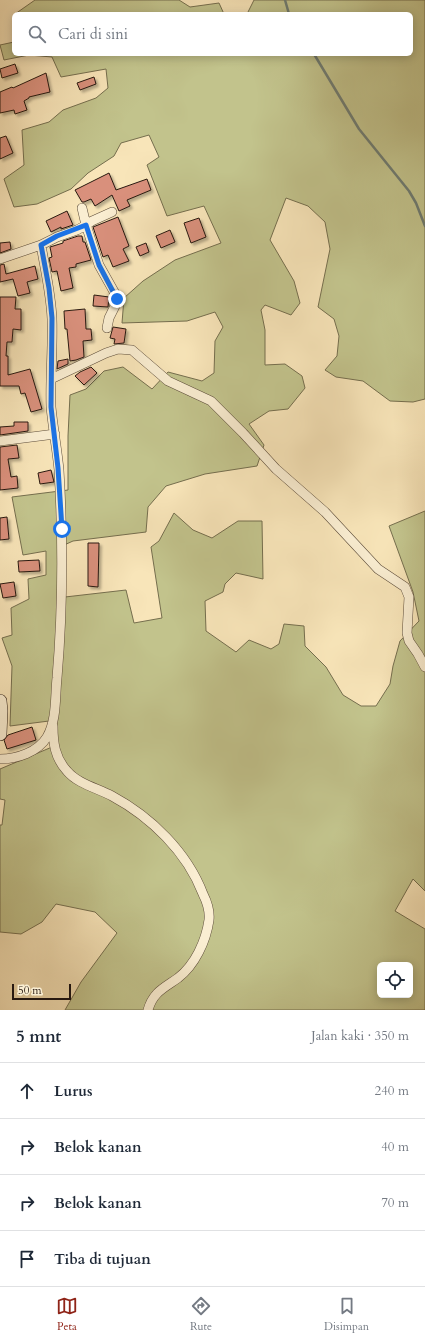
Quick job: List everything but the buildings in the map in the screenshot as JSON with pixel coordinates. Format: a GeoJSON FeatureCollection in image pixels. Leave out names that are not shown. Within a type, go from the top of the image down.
{"type":"FeatureCollection","features":[{"type":"Feature","properties":{"kind":"street"},"geometry":{"type":"LineString","coordinates":[[82,208],[99,265],[117,297],[117,302],[109,318],[107,328]]}},
{"type":"Feature","properties":{"kind":"street"},"geometry":{"type":"LineString","coordinates":[[0,259],[41,245],[57,236],[86,225],[92,220],[112,212]]}},
{"type":"Feature","properties":{"kind":"street"},"geometry":{"type":"LineString","coordinates":[[41,245],[49,288],[52,318],[51,407],[55,434],[62,529],[62,616],[53,720],[54,749],[67,772],[80,782],[111,795],[129,806],[168,839],[186,862],[198,881],[208,906],[209,919],[200,950],[191,965],[179,977],[160,990],[151,1000],[148,1010]]}},
{"type":"Feature","properties":{"kind":"street"},"geometry":{"type":"LineString","coordinates":[[51,379],[106,353],[118,349],[126,349],[132,350],[168,380],[211,401],[276,469],[325,512],[378,569],[405,587],[409,597],[408,640],[425,667]]}},
{"type":"Feature","properties":{"kind":"street"},"geometry":{"type":"LineString","coordinates":[[0,441],[55,434]]}},
{"type":"Feature","properties":{"kind":"street"},"geometry":{"type":"LineString","coordinates":[[0,701],[0,734]]}},
{"type":"Feature","properties":{"kind":"street"},"geometry":{"type":"LineString","coordinates":[[0,759],[15,758],[26,754],[38,746],[47,736],[53,720]]}},
{"type":"Feature","properties":{"kind":"green space"},"geometry":{"type":"Polygon","coordinates":[[[35,0],[179,0],[190,7],[219,3],[223,12],[18,12],[35,0]]]}},
{"type":"Feature","properties":{"kind":"green space"},"geometry":{"type":"Polygon","coordinates":[[[254,0],[425,0],[425,399],[413,402],[390,401],[363,381],[336,377],[325,370],[337,356],[339,336],[334,319],[318,307],[330,249],[325,222],[308,206],[286,198],[270,240],[294,281],[300,303],[291,315],[265,305],[261,310],[265,330],[265,365],[285,364],[302,376],[305,388],[288,409],[269,411],[249,424],[264,445],[257,466],[205,474],[166,486],[148,507],[146,532],[73,541],[62,546],[65,597],[126,590],[134,623],[162,618],[151,547],[159,541],[174,513],[193,530],[212,538],[238,521],[262,521],[263,579],[236,573],[225,584],[223,592],[205,601],[206,631],[236,652],[249,640],[271,649],[279,644],[284,624],[304,626],[305,646],[326,667],[343,695],[361,706],[376,706],[390,684],[400,641],[419,621],[413,592],[389,526],[425,511],[425,891],[413,879],[395,911],[425,929],[425,1010],[65,1010],[81,982],[117,933],[95,912],[56,904],[42,922],[21,934],[0,932],[0,825],[2,825],[5,800],[0,799],[0,769],[52,747],[49,721],[10,726],[12,666],[2,638],[12,635],[11,608],[29,599],[28,579],[46,575],[46,551],[23,555],[12,497],[68,490],[70,395],[86,389],[104,371],[123,367],[152,389],[168,372],[202,381],[214,373],[215,341],[223,327],[215,312],[187,321],[122,323],[124,298],[143,281],[175,260],[221,243],[204,206],[167,216],[147,165],[159,157],[149,135],[121,143],[114,156],[88,173],[71,189],[37,204],[14,207],[4,179],[24,165],[22,130],[49,122],[63,110],[96,98],[108,88],[106,69],[61,77],[52,57],[40,56],[413,56],[413,12],[248,12],[254,0]]]}},
{"type":"Feature","properties":{"kind":"green space"},"geometry":{"type":"Polygon","coordinates":[[[12,42],[12,56],[24,56],[4,60],[0,45],[12,42]]]}},
{"type":"Feature","properties":{"kind":"waterway"},"geometry":{"type":"LineString","coordinates":[[285,0],[288,12]]}},
{"type":"Feature","properties":{"kind":"waterway"},"geometry":{"type":"LineString","coordinates":[[315,56],[359,129],[409,191],[416,203],[425,226]]}},
{"type":"Feature","properties":{"kind":"route"},"geometry":{"type":"LineString","coordinates":[[62,529],[58,468],[51,407],[52,318],[49,288],[41,245],[57,236],[77,230],[86,225],[99,265],[108,283],[116,294],[117,299]]}}]}
